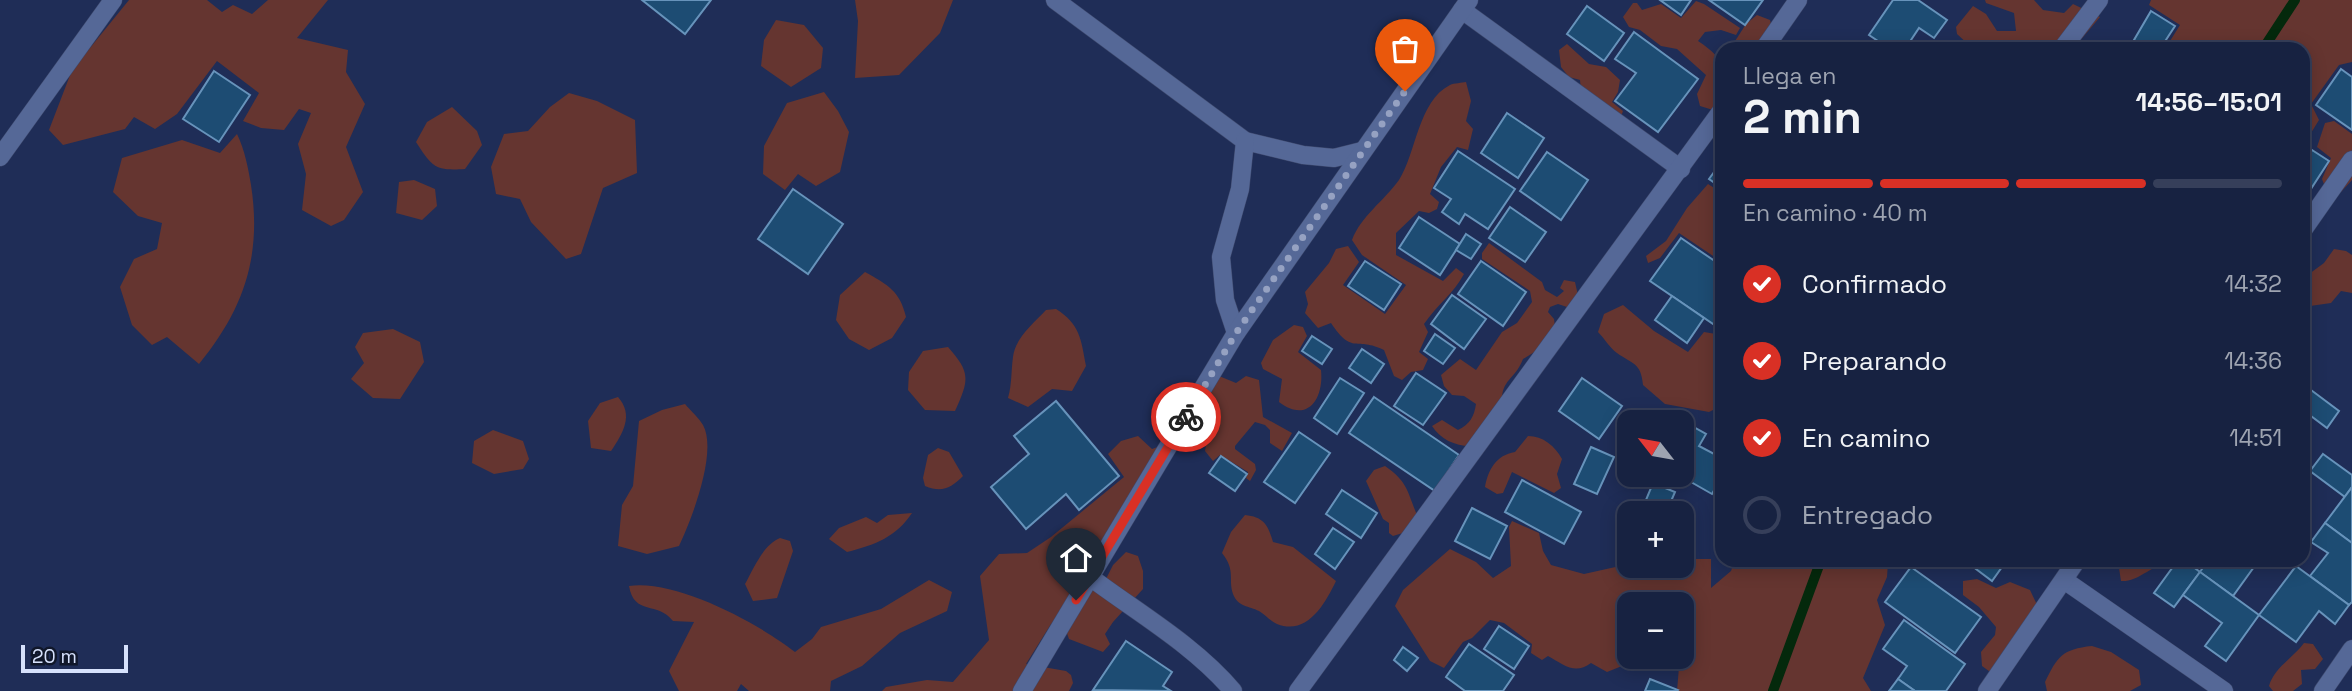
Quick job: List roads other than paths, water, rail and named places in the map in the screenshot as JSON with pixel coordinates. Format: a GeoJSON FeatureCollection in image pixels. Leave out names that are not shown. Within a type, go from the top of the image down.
{"type":"FeatureCollection","features":[{"type":"Feature","properties":{"kind":"street"},"geometry":{"type":"LineString","coordinates":[[0,157],[113,0]]}},
{"type":"Feature","properties":{"kind":"street"},"geometry":{"type":"LineString","coordinates":[[1055,0],[1245,141],[1303,155],[1334,158],[1362,151]]}},
{"type":"Feature","properties":{"kind":"street"},"geometry":{"type":"LineString","coordinates":[[1769,42],[1798,0]]}},
{"type":"Feature","properties":{"kind":"street"},"geometry":{"type":"LineString","coordinates":[[2067,42],[2099,0]]}},
{"type":"Feature","properties":{"kind":"street"},"geometry":{"type":"LineString","coordinates":[[1022,691],[1236,333],[1465,5],[1681,169]]}},
{"type":"Feature","properties":{"kind":"street"},"geometry":{"type":"LineString","coordinates":[[1298,691],[1715,120]]}},
{"type":"Feature","properties":{"kind":"street"},"geometry":{"type":"LineString","coordinates":[[1236,333],[1225,300],[1221,257],[1240,189],[1245,141]]}},
{"type":"Feature","properties":{"kind":"street"},"geometry":{"type":"LineString","coordinates":[[2310,220],[2352,160]]}},
{"type":"Feature","properties":{"kind":"street"},"geometry":{"type":"LineString","coordinates":[[1987,691],[2072,567]]}},
{"type":"Feature","properties":{"kind":"street"},"geometry":{"type":"LineString","coordinates":[[1090,577],[1177,640],[1220,675],[1233,691]]}},
{"type":"Feature","properties":{"kind":"street"},"geometry":{"type":"LineString","coordinates":[[2064,580],[2224,691]]}},
{"type":"Feature","properties":{"kind":"street"},"geometry":{"type":"LineString","coordinates":[[2323,691],[2352,649]]}},
{"type":"Feature","properties":{"kind":"waterway"},"geometry":{"type":"LineString","coordinates":[[2268,42],[2295,0]]}},
{"type":"Feature","properties":{"kind":"waterway"},"geometry":{"type":"LineString","coordinates":[[1773,691],[1818,567]]}}]}
